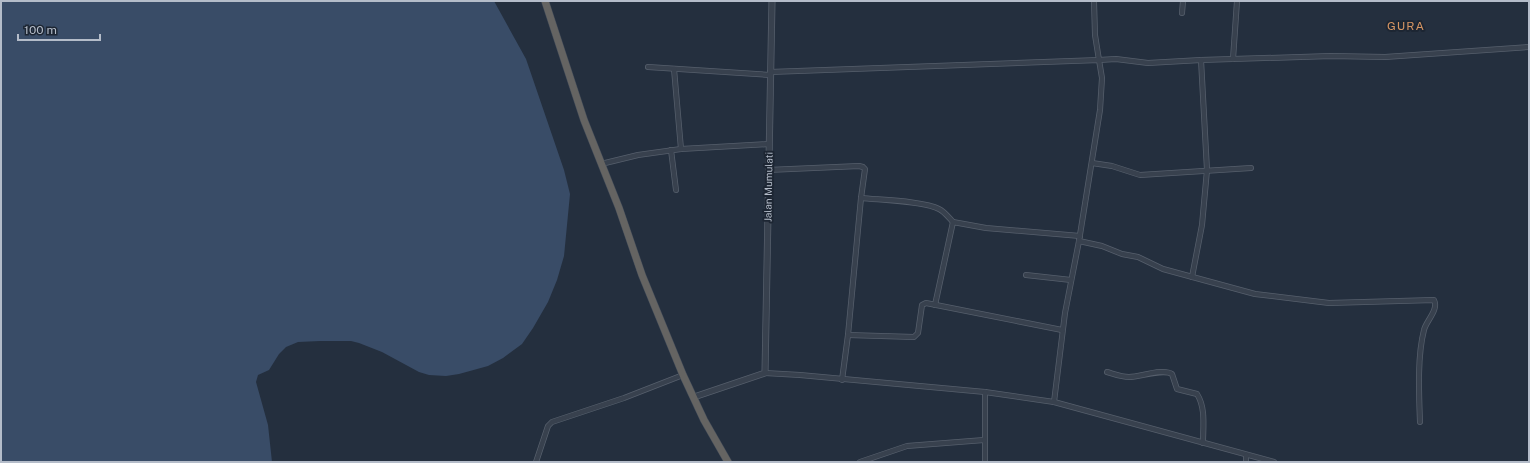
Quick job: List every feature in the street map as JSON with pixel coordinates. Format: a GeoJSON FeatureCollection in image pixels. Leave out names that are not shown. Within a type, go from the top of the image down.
{"type":"FeatureCollection","features":[{"type":"Feature","properties":{"kind":"highway"},"geometry":{"type":"LineString","coordinates":[[545,1],[584,120],[619,208],[642,275],[704,420],[728,462]]}},
{"type":"Feature","properties":{"kind":"street","name":"Jalan Mumulati"},"geometry":{"type":"LineString","coordinates":[[765,373],[768,144],[772,1]]}},
{"type":"Feature","properties":{"kind":"street"},"geometry":{"type":"LineString","coordinates":[[1054,402],[1062,330],[1080,236],[1102,90],[1102,78],[1095,35],[1094,1]]}},
{"type":"Feature","properties":{"kind":"street"},"geometry":{"type":"LineString","coordinates":[[1182,13],[1183,1]]}},
{"type":"Feature","properties":{"kind":"street"},"geometry":{"type":"LineString","coordinates":[[1233,60],[1237,1]]}},
{"type":"Feature","properties":{"kind":"street"},"geometry":{"type":"LineString","coordinates":[[648,67],[770,74],[1116,59],[1148,63],[1331,56],[1385,57],[1529,47]]}},
{"type":"Feature","properties":{"kind":"street"},"geometry":{"type":"LineString","coordinates":[[1192,277],[1202,225],[1207,187],[1201,60]]}},
{"type":"Feature","properties":{"kind":"street"},"geometry":{"type":"LineString","coordinates":[[674,69],[681,149]]}},
{"type":"Feature","properties":{"kind":"street"},"geometry":{"type":"LineString","coordinates":[[601,164],[671,150],[768,144]]}},
{"type":"Feature","properties":{"kind":"street"},"geometry":{"type":"LineString","coordinates":[[671,150],[676,190]]}},
{"type":"Feature","properties":{"kind":"street"},"geometry":{"type":"LineString","coordinates":[[1092,163],[1112,166],[1140,175],[1251,168]]}},
{"type":"Feature","properties":{"kind":"street"},"geometry":{"type":"LineString","coordinates":[[768,170],[864,166],[865,171],[842,380]]}},
{"type":"Feature","properties":{"kind":"street"},"geometry":{"type":"LineString","coordinates":[[861,198],[932,206],[940,209],[953,222],[986,228],[1080,236]]}},
{"type":"Feature","properties":{"kind":"street"},"geometry":{"type":"LineString","coordinates":[[935,304],[953,222]]}},
{"type":"Feature","properties":{"kind":"street"},"geometry":{"type":"LineString","coordinates":[[1079,241],[1102,246],[1122,254],[1138,257],[1155,266],[1255,294],[1329,303],[1434,300],[1436,307],[1423,331],[1419,375],[1420,422]]}},
{"type":"Feature","properties":{"kind":"street"},"geometry":{"type":"LineString","coordinates":[[1026,275],[1071,280]]}},
{"type":"Feature","properties":{"kind":"street"},"geometry":{"type":"LineString","coordinates":[[848,335],[914,337],[918,333],[922,305],[926,303],[1062,330]]}},
{"type":"Feature","properties":{"kind":"street"},"geometry":{"type":"LineString","coordinates":[[1107,372],[1128,377],[1163,372],[1172,374],[1177,389],[1197,394],[1201,399],[1203,407],[1203,443]]}},
{"type":"Feature","properties":{"kind":"street"},"geometry":{"type":"LineString","coordinates":[[694,397],[765,373],[985,392],[1054,402],[1274,462]]}},
{"type":"Feature","properties":{"kind":"street"},"geometry":{"type":"LineString","coordinates":[[536,462],[546,431],[552,422],[624,398],[684,375]]}},
{"type":"Feature","properties":{"kind":"street"},"geometry":{"type":"LineString","coordinates":[[985,392],[985,462]]}},
{"type":"Feature","properties":{"kind":"street"},"geometry":{"type":"LineString","coordinates":[[860,462],[907,446],[984,440]]}},
{"type":"Feature","properties":{"kind":"street"},"geometry":{"type":"LineString","coordinates":[[1246,455],[1246,462]]}},
{"type":"Feature","properties":{"kind":"water"},"geometry":{"type":"Polygon","coordinates":[[[1,1],[494,1],[526,59],[564,170],[570,194],[564,256],[557,280],[548,302],[533,328],[522,344],[503,358],[488,366],[446,376],[429,375],[419,372],[382,352],[351,341],[298,342],[286,347],[279,354],[269,370],[258,375],[256,382],[268,425],[272,462],[1,462],[1,1]]]}},
{"type":"Feature","properties":{"kind":"district","name":"GURA"},"geometry":{"type":"Point","coordinates":[1406,26]}}]}
